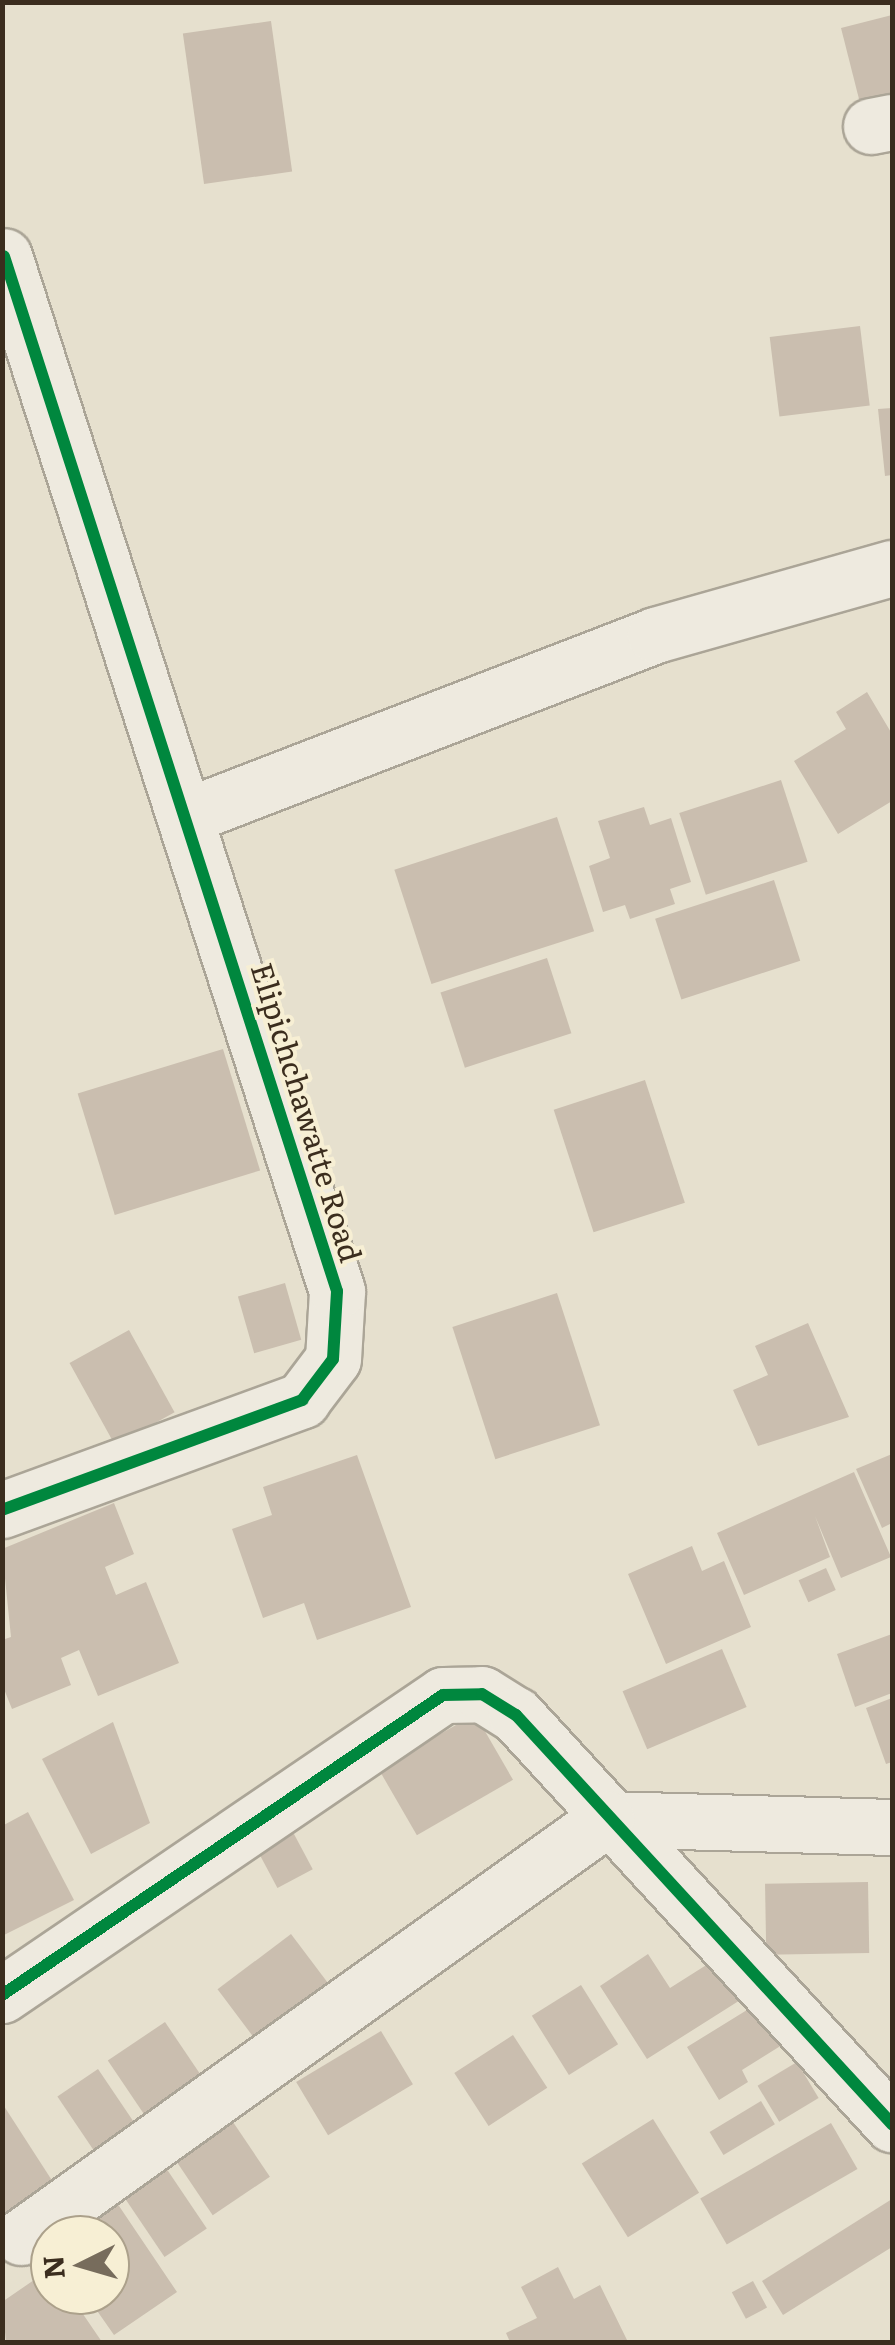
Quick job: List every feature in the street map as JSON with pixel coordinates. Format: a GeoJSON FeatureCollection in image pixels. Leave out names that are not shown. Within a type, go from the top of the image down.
{"type":"FeatureCollection","features":[{"type":"Feature","properties":{"kind":"street","name":"Elipichchawatte Road"},"geometry":{"type":"LineString","coordinates":[[2,1510],[302,1400],[334,1359],[337,1291],[190,816],[117,628],[4,256]]}},
{"type":"Feature","properties":{"kind":"street"},"geometry":{"type":"LineString","coordinates":[[190,816],[655,635],[892,568]]}},
{"type":"Feature","properties":{"kind":"street"},"geometry":{"type":"LineString","coordinates":[[2,1995],[443,1694],[482,1694],[516,1714],[606,1819],[732,1942],[892,2124]]}},
{"type":"Feature","properties":{"kind":"street"},"geometry":{"type":"LineString","coordinates":[[21,2237],[606,1819],[892,1827]]}},
{"type":"Feature","properties":{"kind":"building"},"geometry":{"type":"Polygon","coordinates":[[[892,15],[892,95],[860,103],[841,28],[892,15]]]}},
{"type":"Feature","properties":{"kind":"building"},"geometry":{"type":"Polygon","coordinates":[[[271,21],[292,172],[204,184],[183,33],[271,21]]]}},
{"type":"Feature","properties":{"kind":"building"},"geometry":{"type":"Polygon","coordinates":[[[860,326],[870,405],[779,416],[770,337],[860,326]]]}},
{"type":"Feature","properties":{"kind":"building"},"geometry":{"type":"Polygon","coordinates":[[[892,408],[892,475],[885,476],[878,409],[892,408]]]}},
{"type":"Feature","properties":{"kind":"building"},"geometry":{"type":"Polygon","coordinates":[[[867,692],[892,734],[892,801],[838,834],[794,761],[846,729],[836,712],[867,692]]]}},
{"type":"Feature","properties":{"kind":"building"},"geometry":{"type":"Polygon","coordinates":[[[781,780],[808,862],[706,895],[679,813],[781,780]]]}},
{"type":"Feature","properties":{"kind":"building"},"geometry":{"type":"Polygon","coordinates":[[[644,807],[650,825],[671,818],[691,882],[670,889],[675,904],[630,919],[625,905],[603,912],[589,866],[610,858],[598,821],[644,807]]]}},
{"type":"Feature","properties":{"kind":"building"},"geometry":{"type":"Polygon","coordinates":[[[557,817],[594,931],[431,984],[394,870],[557,817]]]}},
{"type":"Feature","properties":{"kind":"building"},"geometry":{"type":"Polygon","coordinates":[[[774,880],[800,961],[681,999],[655,919],[774,880]]]}},
{"type":"Feature","properties":{"kind":"building"},"geometry":{"type":"Polygon","coordinates":[[[547,958],[571,1033],[465,1068],[440,993],[547,958]]]}},
{"type":"Feature","properties":{"kind":"building"},"geometry":{"type":"Polygon","coordinates":[[[223,1049],[260,1170],[115,1215],[78,1093],[223,1049]]]}},
{"type":"Feature","properties":{"kind":"building"},"geometry":{"type":"Polygon","coordinates":[[[645,1080],[685,1203],[594,1232],[554,1110],[645,1080]]]}},
{"type":"Feature","properties":{"kind":"building"},"geometry":{"type":"Polygon","coordinates":[[[285,1283],[301,1340],[254,1353],[238,1297],[285,1283]]]}},
{"type":"Feature","properties":{"kind":"building"},"geometry":{"type":"Polygon","coordinates":[[[557,1293],[600,1425],[495,1459],[452,1327],[557,1293]]]}},
{"type":"Feature","properties":{"kind":"building"},"geometry":{"type":"Polygon","coordinates":[[[808,1323],[849,1417],[758,1446],[733,1390],[768,1375],[755,1346],[808,1323]]]}},
{"type":"Feature","properties":{"kind":"building"},"geometry":{"type":"Polygon","coordinates":[[[129,1330],[175,1412],[115,1445],[70,1363],[129,1330]]]}},
{"type":"Feature","properties":{"kind":"building"},"geometry":{"type":"Polygon","coordinates":[[[892,1454],[892,1523],[882,1528],[856,1469],[892,1454]]]}},
{"type":"Feature","properties":{"kind":"building"},"geometry":{"type":"Polygon","coordinates":[[[357,1455],[411,1607],[317,1640],[304,1603],[263,1618],[232,1529],[272,1515],[263,1487],[357,1455]]]}},
{"type":"Feature","properties":{"kind":"building"},"geometry":{"type":"Polygon","coordinates":[[[854,1472],[891,1557],[841,1578],[815,1516],[830,1557],[744,1595],[717,1533],[854,1472]]]}},
{"type":"Feature","properties":{"kind":"building"},"geometry":{"type":"Polygon","coordinates":[[[114,1503],[134,1554],[105,1567],[116,1595],[146,1582],[179,1663],[98,1696],[79,1650],[61,1658],[71,1685],[12,1709],[2,1684],[2,1640],[11,1637],[2,1549],[114,1503]]]}},
{"type":"Feature","properties":{"kind":"building"},"geometry":{"type":"Polygon","coordinates":[[[692,1546],[702,1571],[724,1561],[751,1627],[666,1664],[628,1574],[692,1546]]]}},
{"type":"Feature","properties":{"kind":"building"},"geometry":{"type":"Polygon","coordinates":[[[826,1568],[836,1590],[808,1602],[799,1580],[826,1568]]]}},
{"type":"Feature","properties":{"kind":"building"},"geometry":{"type":"Polygon","coordinates":[[[892,1634],[892,1693],[855,1707],[837,1654],[892,1634]]]}},
{"type":"Feature","properties":{"kind":"building"},"geometry":{"type":"Polygon","coordinates":[[[722,1649],[747,1707],[647,1749],[623,1691],[722,1649]]]}},
{"type":"Feature","properties":{"kind":"building"},"geometry":{"type":"Polygon","coordinates":[[[892,1698],[892,1762],[886,1764],[866,1708],[892,1698]]]}},
{"type":"Feature","properties":{"kind":"building"},"geometry":{"type":"Polygon","coordinates":[[[475,1714],[513,1780],[417,1835],[379,1770],[475,1714]]]}},
{"type":"Feature","properties":{"kind":"building"},"geometry":{"type":"Polygon","coordinates":[[[113,1722],[150,1823],[91,1854],[42,1759],[113,1722]]]}},
{"type":"Feature","properties":{"kind":"building"},"geometry":{"type":"Polygon","coordinates":[[[28,1812],[74,1900],[2,1936],[2,1826],[28,1812]]]}},
{"type":"Feature","properties":{"kind":"building"},"geometry":{"type":"Polygon","coordinates":[[[286,1819],[313,1869],[277,1888],[251,1838],[286,1819]]]}},
{"type":"Feature","properties":{"kind":"building"},"geometry":{"type":"Polygon","coordinates":[[[868,1882],[869,1953],[766,1955],[765,1884],[868,1882]]]}},
{"type":"Feature","properties":{"kind":"building"},"geometry":{"type":"Polygon","coordinates":[[[291,1934],[328,1984],[255,2039],[218,1989],[291,1934]]]}},
{"type":"Feature","properties":{"kind":"building"},"geometry":{"type":"Polygon","coordinates":[[[648,1954],[670,1988],[719,1957],[745,1997],[647,2059],[600,1986],[648,1954]]]}},
{"type":"Feature","properties":{"kind":"building"},"geometry":{"type":"Polygon","coordinates":[[[581,1985],[618,2044],[569,2075],[532,2016],[581,1985]]]}},
{"type":"Feature","properties":{"kind":"building"},"geometry":{"type":"Polygon","coordinates":[[[765,1999],[790,2040],[742,2070],[748,2082],[719,2100],[687,2047],[765,1999]]]}},
{"type":"Feature","properties":{"kind":"building"},"geometry":{"type":"Polygon","coordinates":[[[165,2022],[206,2083],[149,2121],[108,2061],[165,2022]]]}},
{"type":"Feature","properties":{"kind":"building"},"geometry":{"type":"Polygon","coordinates":[[[381,2031],[413,2084],[328,2135],[296,2082],[381,2031]]]}},
{"type":"Feature","properties":{"kind":"building"},"geometry":{"type":"Polygon","coordinates":[[[513,2035],[547,2088],[489,2126],[454,2073],[513,2035]]]}},
{"type":"Feature","properties":{"kind":"building"},"geometry":{"type":"Polygon","coordinates":[[[797,2062],[819,2098],[779,2122],[758,2086],[797,2062]]]}},
{"type":"Feature","properties":{"kind":"building"},"geometry":{"type":"Polygon","coordinates":[[[98,2069],[144,2138],[104,2165],[57,2096],[98,2069]]]}},
{"type":"Feature","properties":{"kind":"building"},"geometry":{"type":"Polygon","coordinates":[[[761,2101],[775,2124],[723,2155],[710,2132],[761,2101]]]}},
{"type":"Feature","properties":{"kind":"building"},"geometry":{"type":"Polygon","coordinates":[[[2,2103],[53,2182],[2,2215],[2,2103]]]}},
{"type":"Feature","properties":{"kind":"building"},"geometry":{"type":"Polygon","coordinates":[[[653,2119],[699,2193],[628,2237],[582,2164],[653,2119]]]}},
{"type":"Feature","properties":{"kind":"building"},"geometry":{"type":"Polygon","coordinates":[[[233,2122],[270,2177],[213,2215],[176,2161],[233,2122]]]}},
{"type":"Feature","properties":{"kind":"building"},"geometry":{"type":"Polygon","coordinates":[[[831,2123],[858,2169],[727,2244],[700,2198],[831,2123]]]}},
{"type":"Feature","properties":{"kind":"building"},"geometry":{"type":"Polygon","coordinates":[[[166,2168],[207,2229],[165,2257],[124,2197],[166,2168]]]}},
{"type":"Feature","properties":{"kind":"building"},"geometry":{"type":"Polygon","coordinates":[[[892,2199],[892,2247],[783,2315],[762,2281],[892,2199]]]}},
{"type":"Feature","properties":{"kind":"building"},"geometry":{"type":"Polygon","coordinates":[[[115,2200],[125,2215],[93,2215],[115,2200]]]}},
{"type":"Feature","properties":{"kind":"building"},"geometry":{"type":"Polygon","coordinates":[[[130,2222],[177,2292],[114,2335],[100,2315],[130,2315],[130,2222]]]}},
{"type":"Feature","properties":{"kind":"building"},"geometry":{"type":"Polygon","coordinates":[[[558,2267],[574,2299],[600,2285],[628,2342],[510,2342],[506,2333],[537,2318],[521,2287],[558,2267]]]}},
{"type":"Feature","properties":{"kind":"building"},"geometry":{"type":"Polygon","coordinates":[[[753,2281],[767,2307],[746,2319],[732,2292],[753,2281]]]}},
{"type":"Feature","properties":{"kind":"building"},"geometry":{"type":"Polygon","coordinates":[[[30,2283],[30,2315],[84,2315],[102,2342],[6,2342],[2,2302],[30,2283]]]}},
{"type":"Feature","properties":{"kind":"cycle path"},"geometry":{"type":"LineString","coordinates":[[2,1510],[302,1400],[333,1359],[337,1291],[4,256]]}},
{"type":"Feature","properties":{"kind":"cycle path"},"geometry":{"type":"LineString","coordinates":[[2,1995],[443,1695],[482,1694],[516,1715],[892,2124]]}}]}
